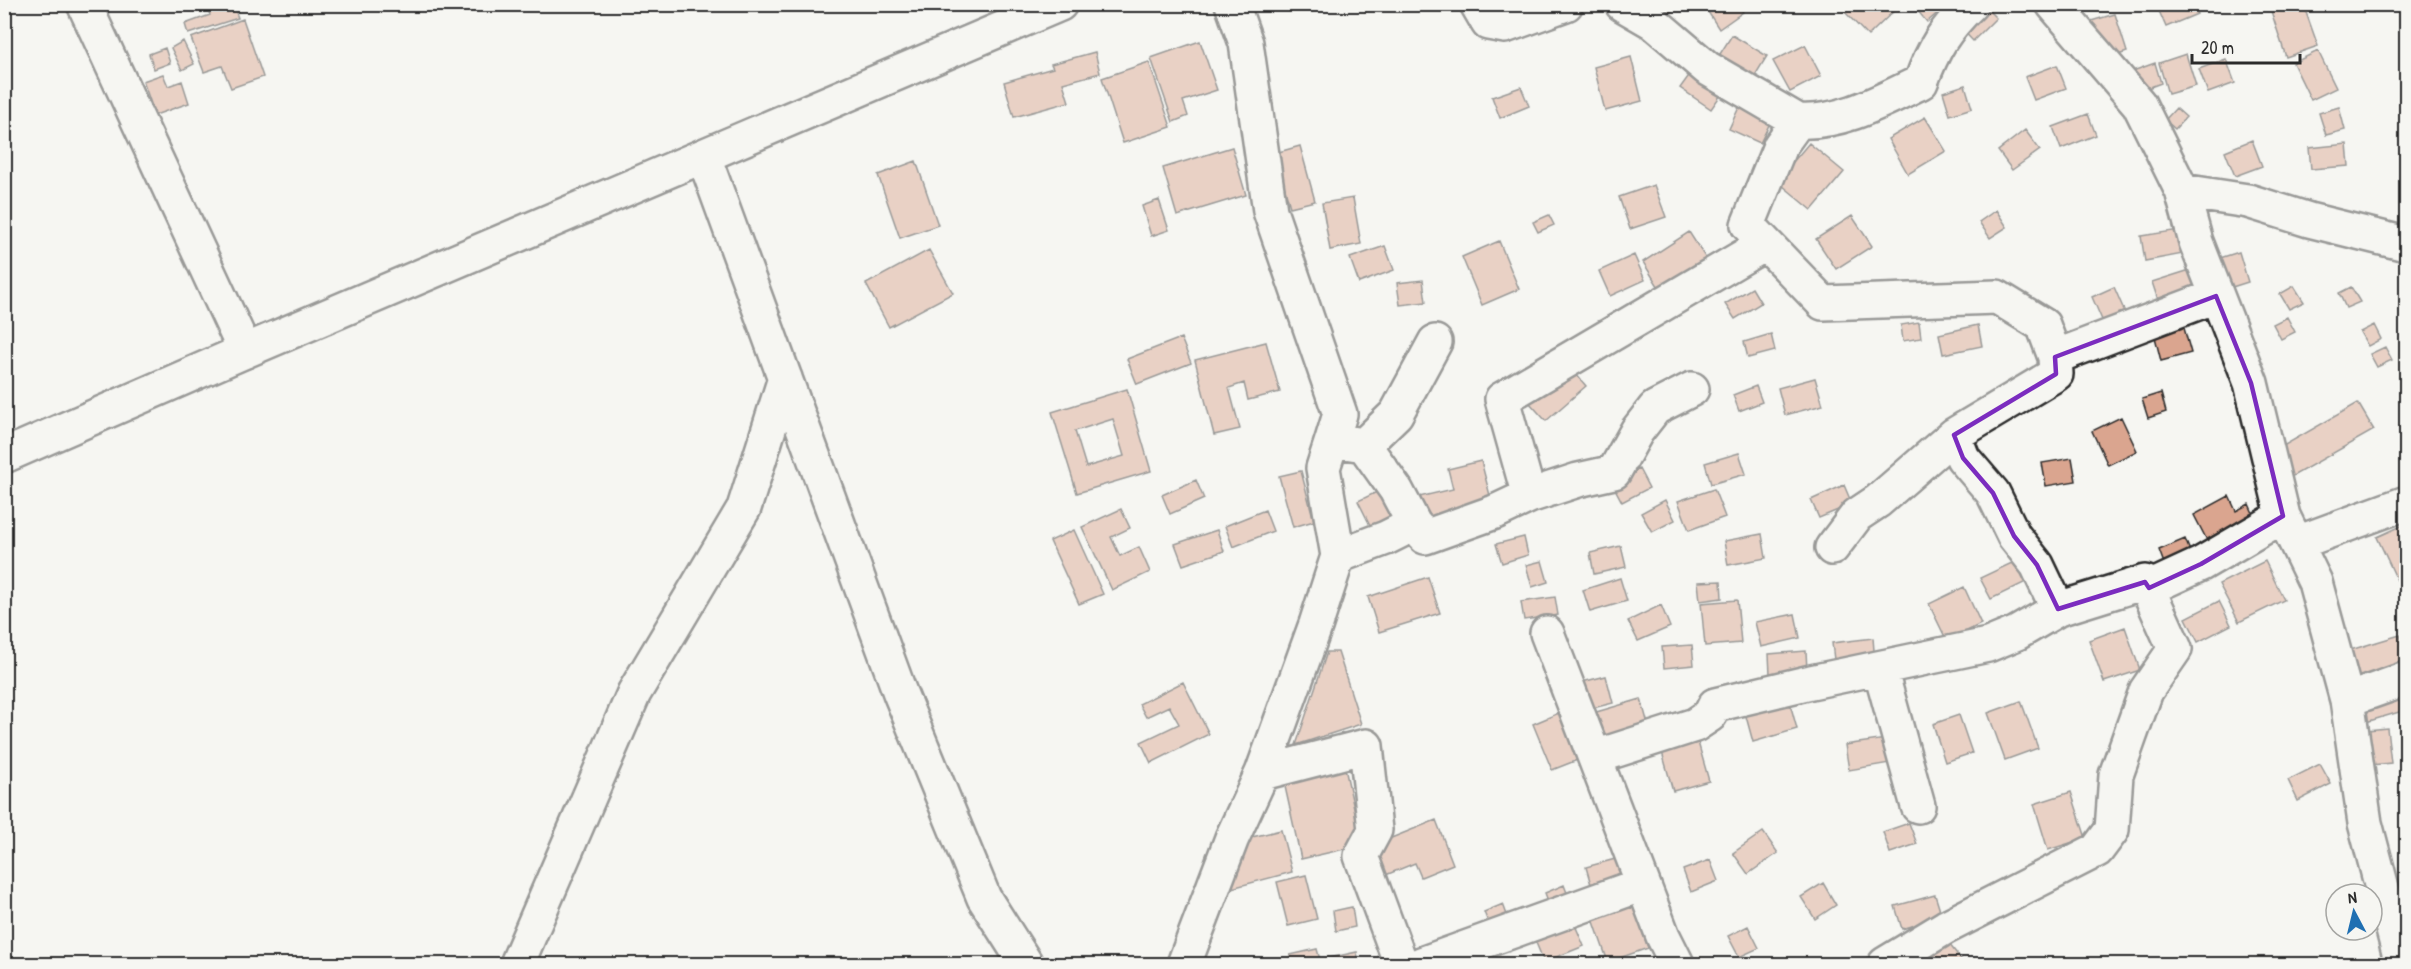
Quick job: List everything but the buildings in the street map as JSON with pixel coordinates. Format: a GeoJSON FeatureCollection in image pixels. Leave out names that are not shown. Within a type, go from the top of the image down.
{"type":"FeatureCollection","features":[{"type":"Feature","properties":{"kind":"street"},"geometry":{"type":"LineString","coordinates":[[84,4],[245,351]]}},
{"type":"Feature","properties":{"kind":"street"},"geometry":{"type":"LineString","coordinates":[[4,456],[1060,4]]}},
{"type":"Feature","properties":{"kind":"street"},"geometry":{"type":"LineString","coordinates":[[1184,964],[1232,838],[1262,772],[1316,624],[1338,556],[1323,468],[1340,414],[1270,211],[1246,43],[1232,4]]}},
{"type":"Feature","properties":{"kind":"street"},"geometry":{"type":"LineString","coordinates":[[1477,4],[1488,23],[1505,26],[1566,4]]}},
{"type":"Feature","properties":{"kind":"street"},"geometry":{"type":"LineString","coordinates":[[1622,4],[1653,22],[1707,68],[1798,121],[1819,122],[1861,110],[1921,82],[1931,53],[1952,22],[1971,4]]}},
{"type":"Feature","properties":{"kind":"street"},"geometry":{"type":"LineString","coordinates":[[2053,4],[2139,104],[2182,191],[2196,242],[2251,383],[2290,530],[2315,582],[2347,700],[2365,823],[2402,964]]}},
{"type":"Feature","properties":{"kind":"street"},"geometry":{"type":"LineString","coordinates":[[1798,121],[1780,146],[1748,225],[1823,303],[1997,297],[2043,325],[2055,357],[2056,374],[1954,435],[1878,501],[1857,515],[1832,548]]}},
{"type":"Feature","properties":{"kind":"street"},"geometry":{"type":"LineString","coordinates":[[704,158],[900,693],[979,888],[1026,964]]}},
{"type":"Feature","properties":{"kind":"street"},"geometry":{"type":"LineString","coordinates":[[2182,191],[2248,201],[2310,220],[2406,244]]}},
{"type":"Feature","properties":{"kind":"street"},"geometry":{"type":"LineString","coordinates":[[1529,496],[1502,399],[1764,244]]}},
{"type":"Feature","properties":{"kind":"street"},"geometry":{"type":"LineString","coordinates":[[2055,357],[2216,296]]}},
{"type":"Feature","properties":{"kind":"street"},"geometry":{"type":"LineString","coordinates":[[1364,445],[1396,414],[1436,342]]}},
{"type":"Feature","properties":{"kind":"street"},"geometry":{"type":"LineString","coordinates":[[517,964],[634,693],[744,508],[785,378]]}},
{"type":"Feature","properties":{"kind":"street"},"geometry":{"type":"LineString","coordinates":[[1332,440],[1364,445],[1396,490],[1414,524],[1425,537],[1495,512],[1529,496],[1578,480],[1614,472],[1637,431],[1655,408],[1692,389]]}},
{"type":"Feature","properties":{"kind":"street"},"geometry":{"type":"LineString","coordinates":[[1954,435],[1963,458],[1993,494],[2014,536],[2037,565],[2058,609]]}},
{"type":"Feature","properties":{"kind":"street"},"geometry":{"type":"LineString","coordinates":[[2149,588],[2201,564],[2290,530],[2406,503]]}},
{"type":"Feature","properties":{"kind":"street"},"geometry":{"type":"LineString","coordinates":[[1338,556],[1386,538],[1414,524]]}},
{"type":"Feature","properties":{"kind":"street"},"geometry":{"type":"LineString","coordinates":[[1595,757],[1695,725],[1710,715],[1715,705],[1811,682],[1988,645],[2017,633],[2058,609],[2145,582],[2175,649],[2146,691],[2116,775],[2112,830],[2097,850],[1946,927],[1885,964]]}},
{"type":"Feature","properties":{"kind":"street"},"geometry":{"type":"LineString","coordinates":[[1548,633],[1663,936],[1677,964]]}},
{"type":"Feature","properties":{"kind":"street"},"geometry":{"type":"LineString","coordinates":[[1880,668],[1918,806]]}},
{"type":"Feature","properties":{"kind":"street"},"geometry":{"type":"LineString","coordinates":[[2347,700],[2406,679]]}},
{"type":"Feature","properties":{"kind":"street"},"geometry":{"type":"LineString","coordinates":[[1262,772],[1366,746],[1375,830],[1361,856],[1401,964]]}},
{"type":"Feature","properties":{"kind":"street"},"geometry":{"type":"LineString","coordinates":[[1421,964],[1643,884]]}},
{"type":"Feature","properties":{"kind":"highlighted area"},"geometry":{"type":"Polygon","coordinates":[[[2216,296],[2251,383],[2283,516],[2201,564],[2149,588],[2145,582],[2058,609],[2037,565],[2014,536],[1993,493],[1963,458],[1954,435],[2056,374],[2055,357],[2216,296]]]}}]}
